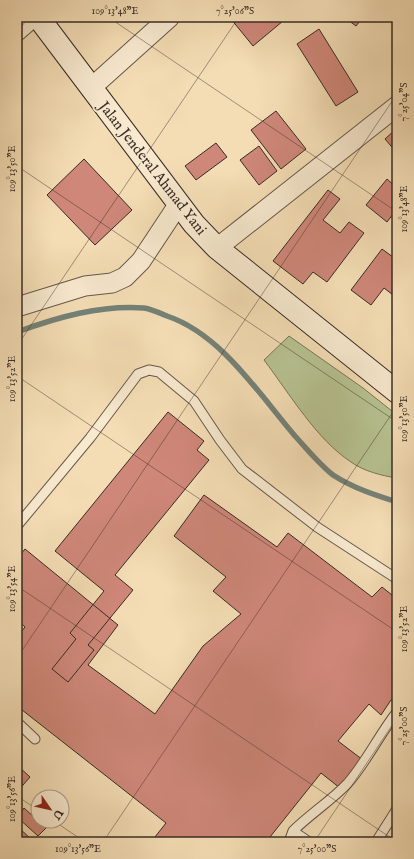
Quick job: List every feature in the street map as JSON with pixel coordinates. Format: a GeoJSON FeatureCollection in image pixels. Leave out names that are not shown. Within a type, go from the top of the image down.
{"type":"FeatureCollection","features":[{"type":"Feature","properties":{"kind":"main road","name":"Jalan Jenderal Ahmad Yani"},"geometry":{"type":"LineString","coordinates":[[38,17],[178,205],[217,248],[397,392]]}},
{"type":"Feature","properties":{"kind":"street"},"geometry":{"type":"LineString","coordinates":[[17,31],[33,17]]}},
{"type":"Feature","properties":{"kind":"street"},"geometry":{"type":"LineString","coordinates":[[91,88],[170,17]]}},
{"type":"Feature","properties":{"kind":"street"},"geometry":{"type":"LineString","coordinates":[[217,248],[397,106]]}},
{"type":"Feature","properties":{"kind":"street"},"geometry":{"type":"LineString","coordinates":[[17,307],[86,286],[112,283],[125,277],[141,260],[178,205]]}},
{"type":"Feature","properties":{"kind":"lane"},"geometry":{"type":"LineString","coordinates":[[17,526],[90,438],[138,374],[149,370],[159,372],[194,401],[220,440],[242,469],[317,527],[397,579]]}},
{"type":"Feature","properties":{"kind":"lane"},"geometry":{"type":"LineString","coordinates":[[289,842],[293,832],[306,818],[323,806],[348,783],[367,758],[397,712]]}},
{"type":"Feature","properties":{"kind":"lane"},"geometry":{"type":"LineString","coordinates":[[17,722],[35,739]]}},
{"type":"Feature","properties":{"kind":"lane"},"geometry":{"type":"LineString","coordinates":[[375,842],[397,809]]}},
{"type":"Feature","properties":{"kind":"lane"},"geometry":{"type":"LineString","coordinates":[[293,832],[309,842]]}},
{"type":"Feature","properties":{"kind":"green space"},"geometry":{"type":"Polygon","coordinates":[[[289,336],[363,388],[397,415],[397,478],[373,473],[351,462],[339,453],[315,429],[304,415],[264,360],[289,336]]]}},
{"type":"Feature","properties":{"kind":"building"},"geometry":{"type":"Polygon","coordinates":[[[233,17],[280,17],[283,21],[253,46],[231,19],[233,17]]]}},
{"type":"Feature","properties":{"kind":"building"},"geometry":{"type":"Polygon","coordinates":[[[344,17],[363,17],[356,26],[344,17]]]}},
{"type":"Feature","properties":{"kind":"building"},"geometry":{"type":"Polygon","coordinates":[[[319,29],[358,92],[336,106],[297,44],[319,29]]]}},
{"type":"Feature","properties":{"kind":"building"},"geometry":{"type":"Polygon","coordinates":[[[276,111],[306,149],[281,169],[251,130],[276,111]]]}},
{"type":"Feature","properties":{"kind":"building"},"geometry":{"type":"Polygon","coordinates":[[[397,128],[397,153],[385,139],[397,128]]]}},
{"type":"Feature","properties":{"kind":"building"},"geometry":{"type":"Polygon","coordinates":[[[216,143],[227,157],[196,180],[185,166],[216,143]]]}},
{"type":"Feature","properties":{"kind":"building"},"geometry":{"type":"Polygon","coordinates":[[[259,146],[277,171],[259,185],[240,160],[259,146]]]}},
{"type":"Feature","properties":{"kind":"building"},"geometry":{"type":"Polygon","coordinates":[[[84,159],[132,210],[95,245],[47,195],[84,159]]]}},
{"type":"Feature","properties":{"kind":"building"},"geometry":{"type":"Polygon","coordinates":[[[387,179],[397,188],[397,209],[387,222],[366,205],[387,179]]]}},
{"type":"Feature","properties":{"kind":"building"},"geometry":{"type":"Polygon","coordinates":[[[328,190],[340,199],[323,220],[340,233],[349,222],[364,233],[327,282],[313,272],[303,284],[273,261],[328,190]]]}},
{"type":"Feature","properties":{"kind":"building"},"geometry":{"type":"Polygon","coordinates":[[[382,249],[397,260],[397,298],[384,288],[371,305],[351,290],[382,249]]]}},
{"type":"Feature","properties":{"kind":"building"},"geometry":{"type":"Polygon","coordinates":[[[168,412],[204,441],[197,450],[209,460],[115,575],[133,590],[88,645],[94,650],[68,682],[52,669],[76,639],[70,633],[104,591],[55,551],[168,412]]]}},
{"type":"Feature","properties":{"kind":"building"},"geometry":{"type":"Polygon","coordinates":[[[204,495],[277,547],[288,533],[372,597],[382,587],[397,599],[397,698],[391,700],[381,715],[369,704],[338,741],[363,760],[340,788],[321,773],[266,842],[151,842],[166,823],[17,706],[17,637],[25,627],[17,620],[17,559],[25,549],[118,625],[88,665],[155,714],[203,646],[241,614],[213,591],[226,577],[174,536],[204,495]]]}},
{"type":"Feature","properties":{"kind":"building"},"geometry":{"type":"Polygon","coordinates":[[[17,765],[30,777],[17,792],[17,765]]]}},
{"type":"Feature","properties":{"kind":"building"},"geometry":{"type":"Polygon","coordinates":[[[24,808],[30,813],[30,829],[17,817],[24,808]]]}},
{"type":"Feature","properties":{"kind":"building"},"geometry":{"type":"Polygon","coordinates":[[[17,826],[32,840],[31,842],[17,842],[17,826]]]}},
{"type":"Feature","properties":{"kind":"building"},"geometry":{"type":"Polygon","coordinates":[[[30,829],[45,829],[38,836],[30,829]]]}},
{"type":"Feature","properties":{"kind":"waterway"},"geometry":{"type":"LineString","coordinates":[[17,332],[79,313],[111,308],[150,309],[187,325],[205,336],[238,367],[295,436],[328,471],[341,480],[356,487],[397,502]]}}]}
